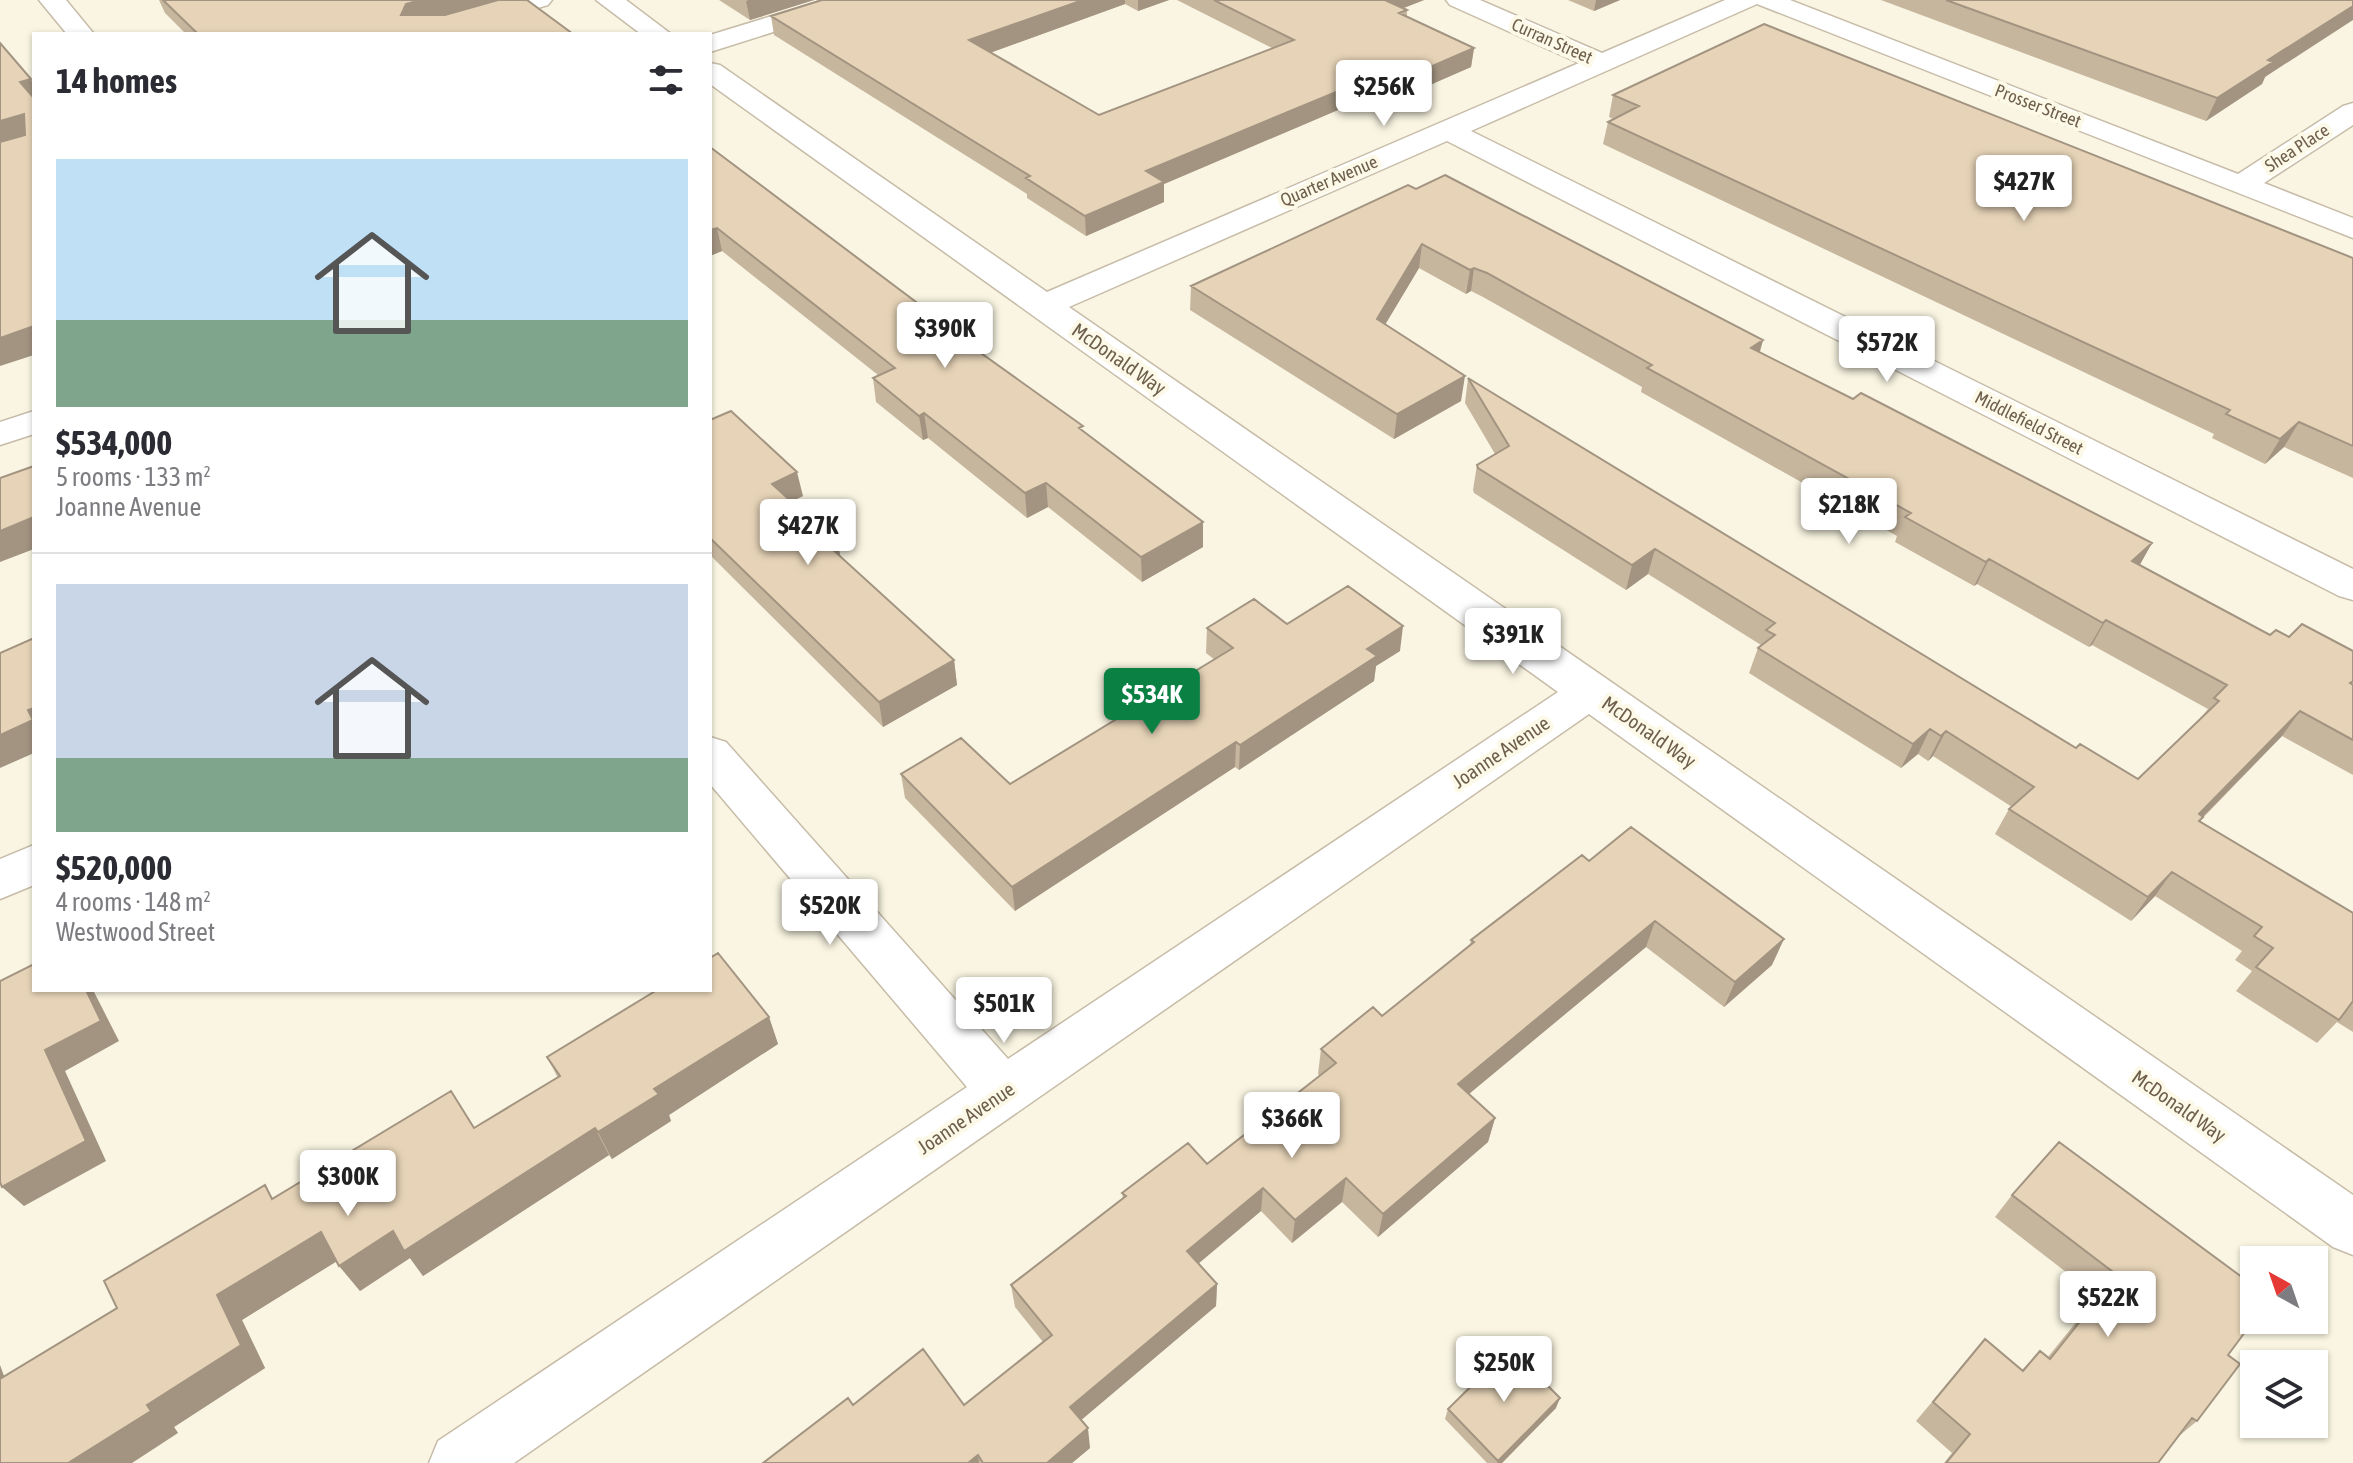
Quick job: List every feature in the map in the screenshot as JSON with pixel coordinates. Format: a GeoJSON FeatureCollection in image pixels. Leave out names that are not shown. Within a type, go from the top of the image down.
{"type":"FeatureCollection","features":[{"type":"Feature","properties":{"kind":"street"},"geometry":{"type":"LineString","coordinates":[[52,0],[79,32]]}},
{"type":"Feature","properties":{"kind":"street"},"geometry":{"type":"LineString","coordinates":[[430,32],[539,0]]}},
{"type":"Feature","properties":{"kind":"street"},"geometry":{"type":"LineString","coordinates":[[609,0],[655,32]]}},
{"type":"Feature","properties":{"kind":"street"},"geometry":{"type":"LineString","coordinates":[[712,43],[850,0]]}},
{"type":"Feature","properties":{"kind":"street","name":"Curran Street"},"geometry":{"type":"LineString","coordinates":[[1459,0],[1601,63]]}},
{"type":"Feature","properties":{"kind":"street","name":"Quarter Avenue"},"geometry":{"type":"LineString","coordinates":[[1043,306],[1747,0]]}},
{"type":"Feature","properties":{"kind":"street","name":"Prosser Street"},"geometry":{"type":"LineString","coordinates":[[1767,0],[2353,229]]}},
{"type":"Feature","properties":{"kind":"street","name":"McDonald Way"},"geometry":{"type":"LineString","coordinates":[[712,72],[2353,1228]]}},
{"type":"Feature","properties":{"kind":"street","name":"Shea Place"},"geometry":{"type":"LineString","coordinates":[[2241,185],[2353,112]]}},
{"type":"Feature","properties":{"kind":"street","name":"Middlefield Street"},"geometry":{"type":"LineString","coordinates":[[1447,130],[2353,586]]}},
{"type":"Feature","properties":{"kind":"street"},"geometry":{"type":"LineString","coordinates":[[0,434],[32,423]]}},
{"type":"Feature","properties":{"kind":"street","name":"Joanne Avenue"},"geometry":{"type":"LineString","coordinates":[[460,1463],[1591,691]]}},
{"type":"Feature","properties":{"kind":"street"},"geometry":{"type":"LineString","coordinates":[[712,756],[1004,1092]]}},
{"type":"Feature","properties":{"kind":"street"},"geometry":{"type":"LineString","coordinates":[[0,880],[32,865]]}},
{"type":"Feature","properties":{"kind":"building"},"geometry":{"type":"Polygon","coordinates":[[[163,0],[420,0],[406,4],[401,15],[445,15],[498,0],[527,0],[570,32],[196,32],[163,0]]]}},
{"type":"Feature","properties":{"kind":"building"},"geometry":{"type":"Polygon","coordinates":[[[822,0],[1083,0],[969,40],[1099,115],[1294,40],[1214,0],[1385,0],[1407,10],[1399,13],[1474,48],[1377,90],[1360,82],[1146,171],[1164,182],[1085,216],[1026,178],[1030,176],[771,16],[822,0]]]}},
{"type":"Feature","properties":{"kind":"building"},"geometry":{"type":"Polygon","coordinates":[[[1946,0],[2353,0],[2353,6],[2268,60],[2273,62],[2217,98],[1946,0]]]}},
{"type":"Feature","properties":{"kind":"building"},"geometry":{"type":"Polygon","coordinates":[[[1764,24],[2353,258],[2353,446],[2299,422],[2280,439],[2226,414],[2230,410],[1608,122],[1639,106],[1613,95],[1764,24]]]}},
{"type":"Feature","properties":{"kind":"building"},"geometry":{"type":"Polygon","coordinates":[[[0,43],[31,79],[20,82],[32,96],[32,327],[0,338],[0,142],[25,135],[24,114],[0,121],[0,43]]]}},
{"type":"Feature","properties":{"kind":"building"},"geometry":{"type":"Polygon","coordinates":[[[712,149],[932,314],[929,316],[1083,426],[1079,428],[1203,522],[1141,557],[1046,483],[1025,493],[924,413],[919,416],[873,378],[895,368],[717,228],[712,229],[712,149]]]}},
{"type":"Feature","properties":{"kind":"building"},"geometry":{"type":"Polygon","coordinates":[[[1445,175],[1763,340],[1751,348],[1853,399],[1861,393],[2152,543],[2132,561],[2270,635],[2276,630],[2289,637],[2302,624],[2353,651],[2353,681],[2350,683],[2353,685],[2353,740],[2300,711],[2199,814],[2203,817],[2199,821],[2353,913],[2353,1001],[2339,1020],[2256,967],[2273,948],[2254,936],[2262,927],[2172,872],[2148,897],[2009,809],[2034,787],[1946,731],[1941,736],[1930,729],[1913,744],[1758,648],[1775,635],[1766,630],[1775,623],[1655,549],[1632,565],[1478,468],[1477,465],[1509,446],[1468,378],[2076,748],[2080,744],[2138,779],[2219,701],[2214,698],[2227,685],[2106,620],[2103,623],[1989,559],[1986,562],[1905,517],[1911,513],[1647,368],[1652,365],[1487,273],[1474,268],[1470,270],[1422,244],[1377,319],[1465,376],[1397,414],[1191,286],[1408,185],[1416,189],[1445,175]]]}},
{"type":"Feature","properties":{"kind":"building"},"geometry":{"type":"Polygon","coordinates":[[[731,411],[797,472],[772,484],[838,544],[831,548],[954,660],[879,702],[712,540],[712,419],[731,411]]]}},
{"type":"Feature","properties":{"kind":"building"},"geometry":{"type":"Polygon","coordinates":[[[32,467],[32,518],[0,531],[0,478],[32,467]]]}},
{"type":"Feature","properties":{"kind":"building"},"geometry":{"type":"Polygon","coordinates":[[[1348,586],[1403,626],[1367,649],[1377,656],[1240,745],[1236,742],[1012,887],[901,774],[961,738],[1010,784],[1233,648],[1207,628],[1254,599],[1287,624],[1348,586]]]}},
{"type":"Feature","properties":{"kind":"building"},"geometry":{"type":"Polygon","coordinates":[[[32,639],[32,709],[28,710],[32,720],[0,735],[0,653],[32,639]]]}},
{"type":"Feature","properties":{"kind":"building"},"geometry":{"type":"Polygon","coordinates":[[[1631,827],[1784,939],[1735,982],[1655,921],[1458,1084],[1495,1118],[1383,1214],[1346,1178],[1295,1220],[1263,1188],[1187,1251],[1217,1284],[1070,1407],[1088,1428],[1047,1463],[983,1463],[978,1455],[968,1463],[763,1463],[848,1398],[853,1405],[923,1349],[964,1405],[1052,1335],[1011,1285],[1126,1196],[1122,1193],[1188,1143],[1207,1164],[1336,1063],[1321,1049],[1373,1007],[1382,1016],[1474,942],[1471,940],[1582,855],[1589,861],[1631,827]]]}},
{"type":"Feature","properties":{"kind":"building"},"geometry":{"type":"Polygon","coordinates":[[[718,953],[769,1017],[654,1089],[659,1094],[598,1132],[595,1128],[404,1251],[393,1231],[339,1266],[321,1232],[217,1295],[241,1345],[147,1405],[151,1411],[68,1463],[0,1463],[0,1379],[117,1308],[104,1281],[265,1185],[272,1199],[451,1091],[474,1128],[560,1076],[547,1057],[654,992],[712,992],[712,957],[718,953]]]}},
{"type":"Feature","properties":{"kind":"building"},"geometry":{"type":"Polygon","coordinates":[[[32,965],[32,992],[87,992],[101,1021],[45,1050],[86,1141],[2,1187],[0,1182],[0,981],[32,965]]]}},
{"type":"Feature","properties":{"kind":"building"},"geometry":{"type":"Polygon","coordinates":[[[2059,1142],[2240,1276],[2240,1334],[2244,1334],[2228,1355],[2240,1364],[2197,1421],[2192,1418],[2158,1463],[1946,1463],[1970,1434],[1933,1402],[1985,1339],[2023,1371],[2040,1351],[2050,1359],[2117,1275],[2012,1195],[2059,1142]]]}},
{"type":"Feature","properties":{"kind":"building"},"geometry":{"type":"Polygon","coordinates":[[[1510,1348],[1560,1398],[1498,1461],[1448,1409],[1510,1348]]]}}]}
